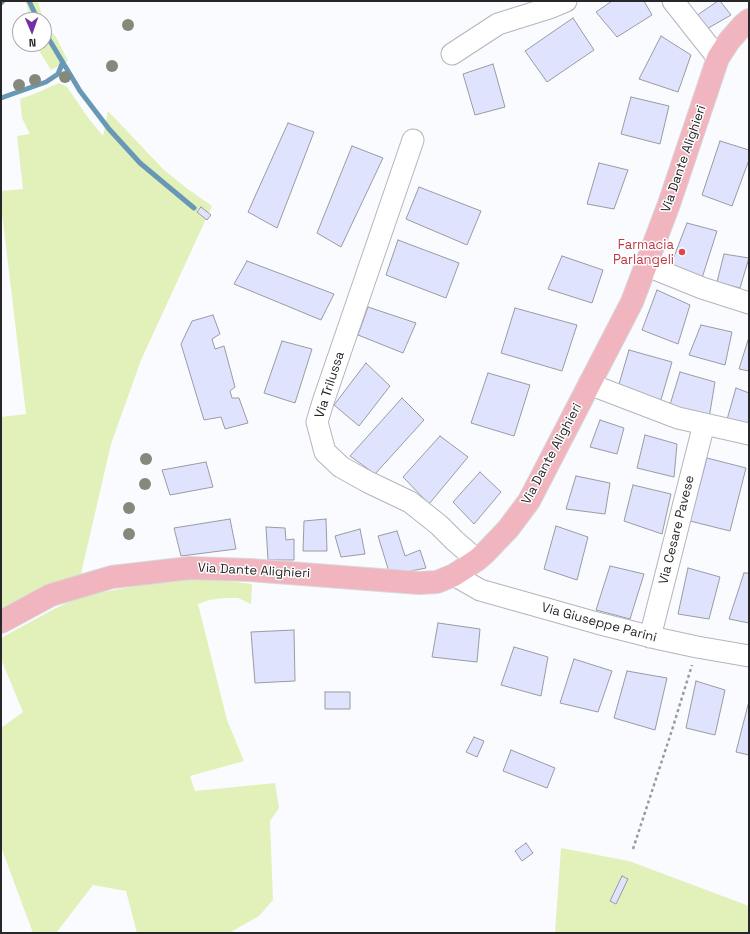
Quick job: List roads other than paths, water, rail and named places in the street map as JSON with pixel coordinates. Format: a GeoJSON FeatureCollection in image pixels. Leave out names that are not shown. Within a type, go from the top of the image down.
{"type":"FeatureCollection","features":[{"type":"Feature","properties":{"kind":"main road","name":"Via Dante Alighieri"},"geometry":{"type":"LineString","coordinates":[[1,622],[51,594],[112,577],[190,568],[258,571],[419,583],[437,582],[454,575],[477,560],[508,529],[529,501],[632,302],[669,204],[718,58],[729,41],[749,20]]}},
{"type":"Feature","properties":{"kind":"street"},"geometry":{"type":"LineString","coordinates":[[452,54],[498,24],[566,1]]}},
{"type":"Feature","properties":{"kind":"street"},"geometry":{"type":"LineString","coordinates":[[673,1],[718,58]]}},
{"type":"Feature","properties":{"kind":"street","name":"Via Trilussa"},"geometry":{"type":"LineString","coordinates":[[413,140],[317,422],[325,452],[340,467],[410,502],[440,526],[477,560]]}},
{"type":"Feature","properties":{"kind":"street"},"geometry":{"type":"LineString","coordinates":[[645,265],[702,288],[749,303]]}},
{"type":"Feature","properties":{"kind":"street"},"geometry":{"type":"LineString","coordinates":[[589,384],[678,418],[749,434]]}},
{"type":"Feature","properties":{"kind":"street","name":"Via Cesare Pavese"},"geometry":{"type":"LineString","coordinates":[[650,637],[704,424]]}},
{"type":"Feature","properties":{"kind":"street","name":"Via Giuseppe Parini"},"geometry":{"type":"LineString","coordinates":[[454,575],[480,590],[597,623],[650,637],[749,656]]}},
{"type":"Feature","properties":{"kind":"waterway"},"geometry":{"type":"LineString","coordinates":[[29,1],[34,12]]}},
{"type":"Feature","properties":{"kind":"waterway"},"geometry":{"type":"LineString","coordinates":[[52,44],[80,91],[109,129],[140,163],[194,208]]}},
{"type":"Feature","properties":{"kind":"waterway"},"geometry":{"type":"LineString","coordinates":[[1,98],[46,82],[58,74],[62,64]]}},
{"type":"Feature","properties":{"kind":"place","name":"Farmacia Parlangeli"},"geometry":{"type":"Point","coordinates":[682,252]}}]}
